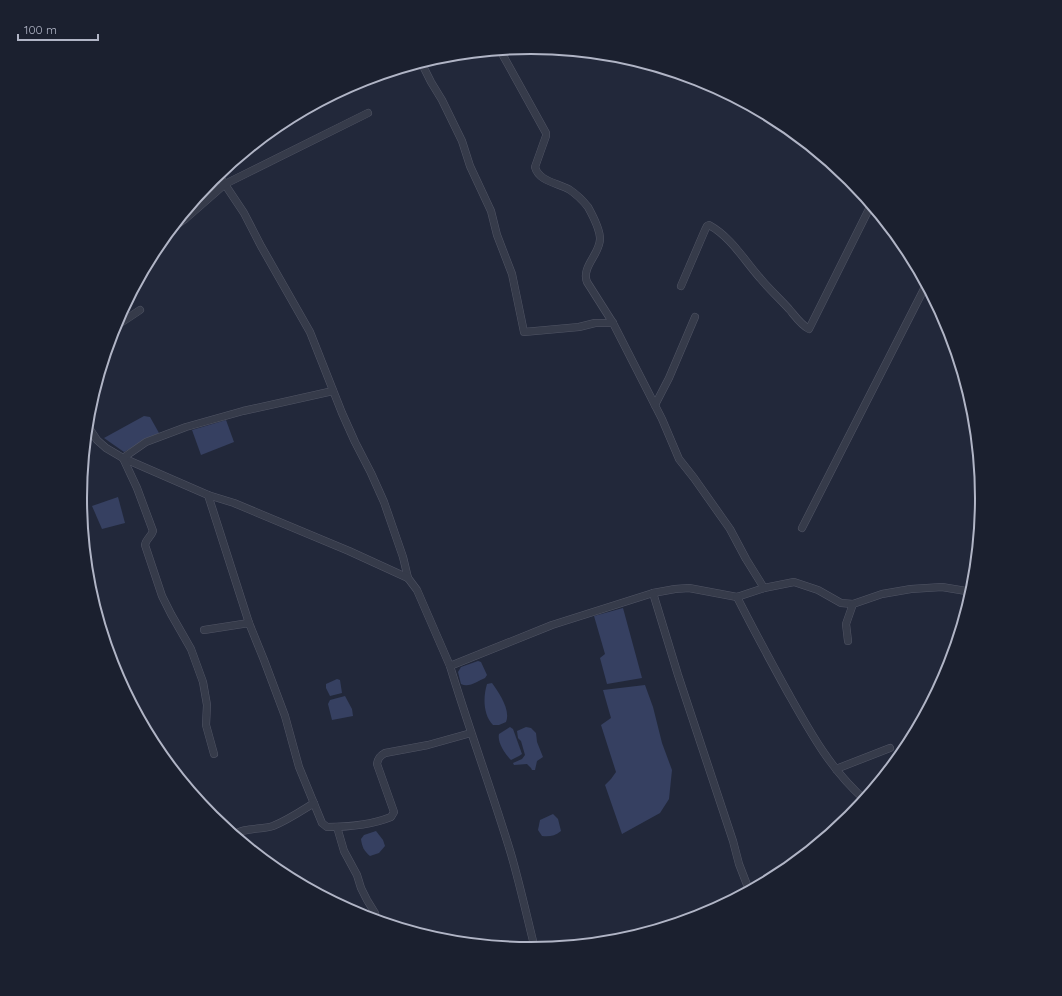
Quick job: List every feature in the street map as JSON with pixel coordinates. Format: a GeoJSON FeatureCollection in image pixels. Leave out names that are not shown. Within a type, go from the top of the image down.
{"type":"FeatureCollection","features":[{"type":"Feature","properties":{"kind":"street"},"geometry":{"type":"LineString","coordinates":[[503,55],[546,133],[535,167],[536,171],[548,181],[570,190],[587,206],[598,229],[600,240],[585,277],[613,322],[655,405],[679,459],[730,529],[764,588]]}},
{"type":"Feature","properties":{"kind":"street"},"geometry":{"type":"LineString","coordinates":[[424,67],[462,141],[472,170],[490,211],[497,235],[512,274],[524,332],[613,322]]}},
{"type":"Feature","properties":{"kind":"street"},"geometry":{"type":"LineString","coordinates":[[188,216],[225,184],[368,113]]}},
{"type":"Feature","properties":{"kind":"street"},"geometry":{"type":"LineString","coordinates":[[222,179],[244,213],[310,332],[351,435],[372,474],[384,502],[403,557],[408,578],[417,590],[450,666],[512,856],[533,942]]}},
{"type":"Feature","properties":{"kind":"street"},"geometry":{"type":"LineString","coordinates":[[681,286],[705,230],[709,225],[716,229],[734,246],[796,318],[809,329],[869,210]]}},
{"type":"Feature","properties":{"kind":"street"},"geometry":{"type":"LineString","coordinates":[[802,528],[923,290]]}},
{"type":"Feature","properties":{"kind":"street"},"geometry":{"type":"LineString","coordinates":[[125,320],[140,310]]}},
{"type":"Feature","properties":{"kind":"street"},"geometry":{"type":"LineString","coordinates":[[655,405],[670,378],[695,317]]}},
{"type":"Feature","properties":{"kind":"street"},"geometry":{"type":"LineString","coordinates":[[122,458],[146,442],[186,427],[243,411],[333,391]]}},
{"type":"Feature","properties":{"kind":"street"},"geometry":{"type":"LineString","coordinates":[[92,432],[106,448],[122,458],[208,495],[234,502],[408,578]]}},
{"type":"Feature","properties":{"kind":"street"},"geometry":{"type":"LineString","coordinates":[[122,458],[137,488],[153,531],[152,536],[147,540],[145,545],[155,578],[171,614],[191,649],[203,682],[207,705],[206,725],[214,754]]}},
{"type":"Feature","properties":{"kind":"street"},"geometry":{"type":"LineString","coordinates":[[208,495],[249,623],[285,716],[299,767],[322,823],[327,827],[355,826],[379,822],[391,817],[394,812],[377,764],[378,758],[385,753],[428,745],[471,733]]}},
{"type":"Feature","properties":{"kind":"street"},"geometry":{"type":"LineString","coordinates":[[450,666],[552,625],[653,593],[675,589],[689,588],[737,597],[764,588],[794,582],[818,590],[841,603],[853,604],[882,594],[912,589],[942,587],[965,591]]}},
{"type":"Feature","properties":{"kind":"street"},"geometry":{"type":"LineString","coordinates":[[653,593],[678,675],[747,886]]}},
{"type":"Feature","properties":{"kind":"street"},"geometry":{"type":"LineString","coordinates":[[737,597],[765,652],[810,733],[825,756],[861,795]]}},
{"type":"Feature","properties":{"kind":"street"},"geometry":{"type":"LineString","coordinates":[[848,640],[846,624],[853,604]]}},
{"type":"Feature","properties":{"kind":"street"},"geometry":{"type":"LineString","coordinates":[[204,630],[249,623]]}},
{"type":"Feature","properties":{"kind":"street"},"geometry":{"type":"LineString","coordinates":[[836,768],[890,748]]}},
{"type":"Feature","properties":{"kind":"street"},"geometry":{"type":"LineString","coordinates":[[239,833],[274,826],[314,803]]}},
{"type":"Feature","properties":{"kind":"street"},"geometry":{"type":"LineString","coordinates":[[337,827],[344,851],[357,875],[366,900],[375,913]]}},
{"type":"Feature","properties":{"kind":"water"},"geometry":{"type":"Polygon","coordinates":[[[144,416],[150,417],[159,433],[124,452],[104,438],[144,416]]]}},
{"type":"Feature","properties":{"kind":"water"},"geometry":{"type":"Polygon","coordinates":[[[226,420],[234,442],[201,455],[192,430],[226,420]]]}},
{"type":"Feature","properties":{"kind":"water"},"geometry":{"type":"Polygon","coordinates":[[[118,497],[125,523],[102,529],[92,506],[118,497]]]}},
{"type":"Feature","properties":{"kind":"water"},"geometry":{"type":"Polygon","coordinates":[[[623,608],[642,678],[607,684],[600,658],[605,654],[594,616],[623,608]]]}},
{"type":"Feature","properties":{"kind":"water"},"geometry":{"type":"Polygon","coordinates":[[[478,661],[481,662],[487,675],[485,678],[470,685],[461,684],[458,672],[461,667],[478,661]]]}},
{"type":"Feature","properties":{"kind":"water"},"geometry":{"type":"Polygon","coordinates":[[[337,679],[340,680],[342,693],[330,696],[326,688],[326,684],[337,679]]]}},
{"type":"Feature","properties":{"kind":"water"},"geometry":{"type":"Polygon","coordinates":[[[492,683],[504,702],[507,712],[506,722],[499,725],[493,725],[490,721],[487,716],[485,706],[487,684],[492,683]]]}},
{"type":"Feature","properties":{"kind":"water"},"geometry":{"type":"Polygon","coordinates":[[[645,685],[653,707],[662,743],[672,770],[669,799],[660,813],[622,834],[605,785],[616,772],[601,725],[611,718],[603,690],[645,685]]]}},
{"type":"Feature","properties":{"kind":"water"},"geometry":{"type":"Polygon","coordinates":[[[345,696],[352,709],[353,716],[332,720],[328,704],[330,700],[345,696]]]}},
{"type":"Feature","properties":{"kind":"water"},"geometry":{"type":"Polygon","coordinates":[[[510,727],[513,729],[522,754],[511,760],[506,755],[499,741],[499,734],[510,727]]]}},
{"type":"Feature","properties":{"kind":"water"},"geometry":{"type":"Polygon","coordinates":[[[526,727],[531,728],[536,733],[537,742],[543,757],[537,761],[535,770],[532,770],[527,764],[514,765],[513,763],[522,759],[525,755],[521,741],[518,738],[517,731],[526,727]]]}},
{"type":"Feature","properties":{"kind":"water"},"geometry":{"type":"Polygon","coordinates":[[[553,814],[558,819],[561,831],[552,836],[542,836],[538,830],[540,820],[553,814]]]}},
{"type":"Feature","properties":{"kind":"water"},"geometry":{"type":"Polygon","coordinates":[[[376,831],[383,840],[385,846],[379,853],[370,856],[364,849],[361,839],[364,835],[376,831]]]}}]}
